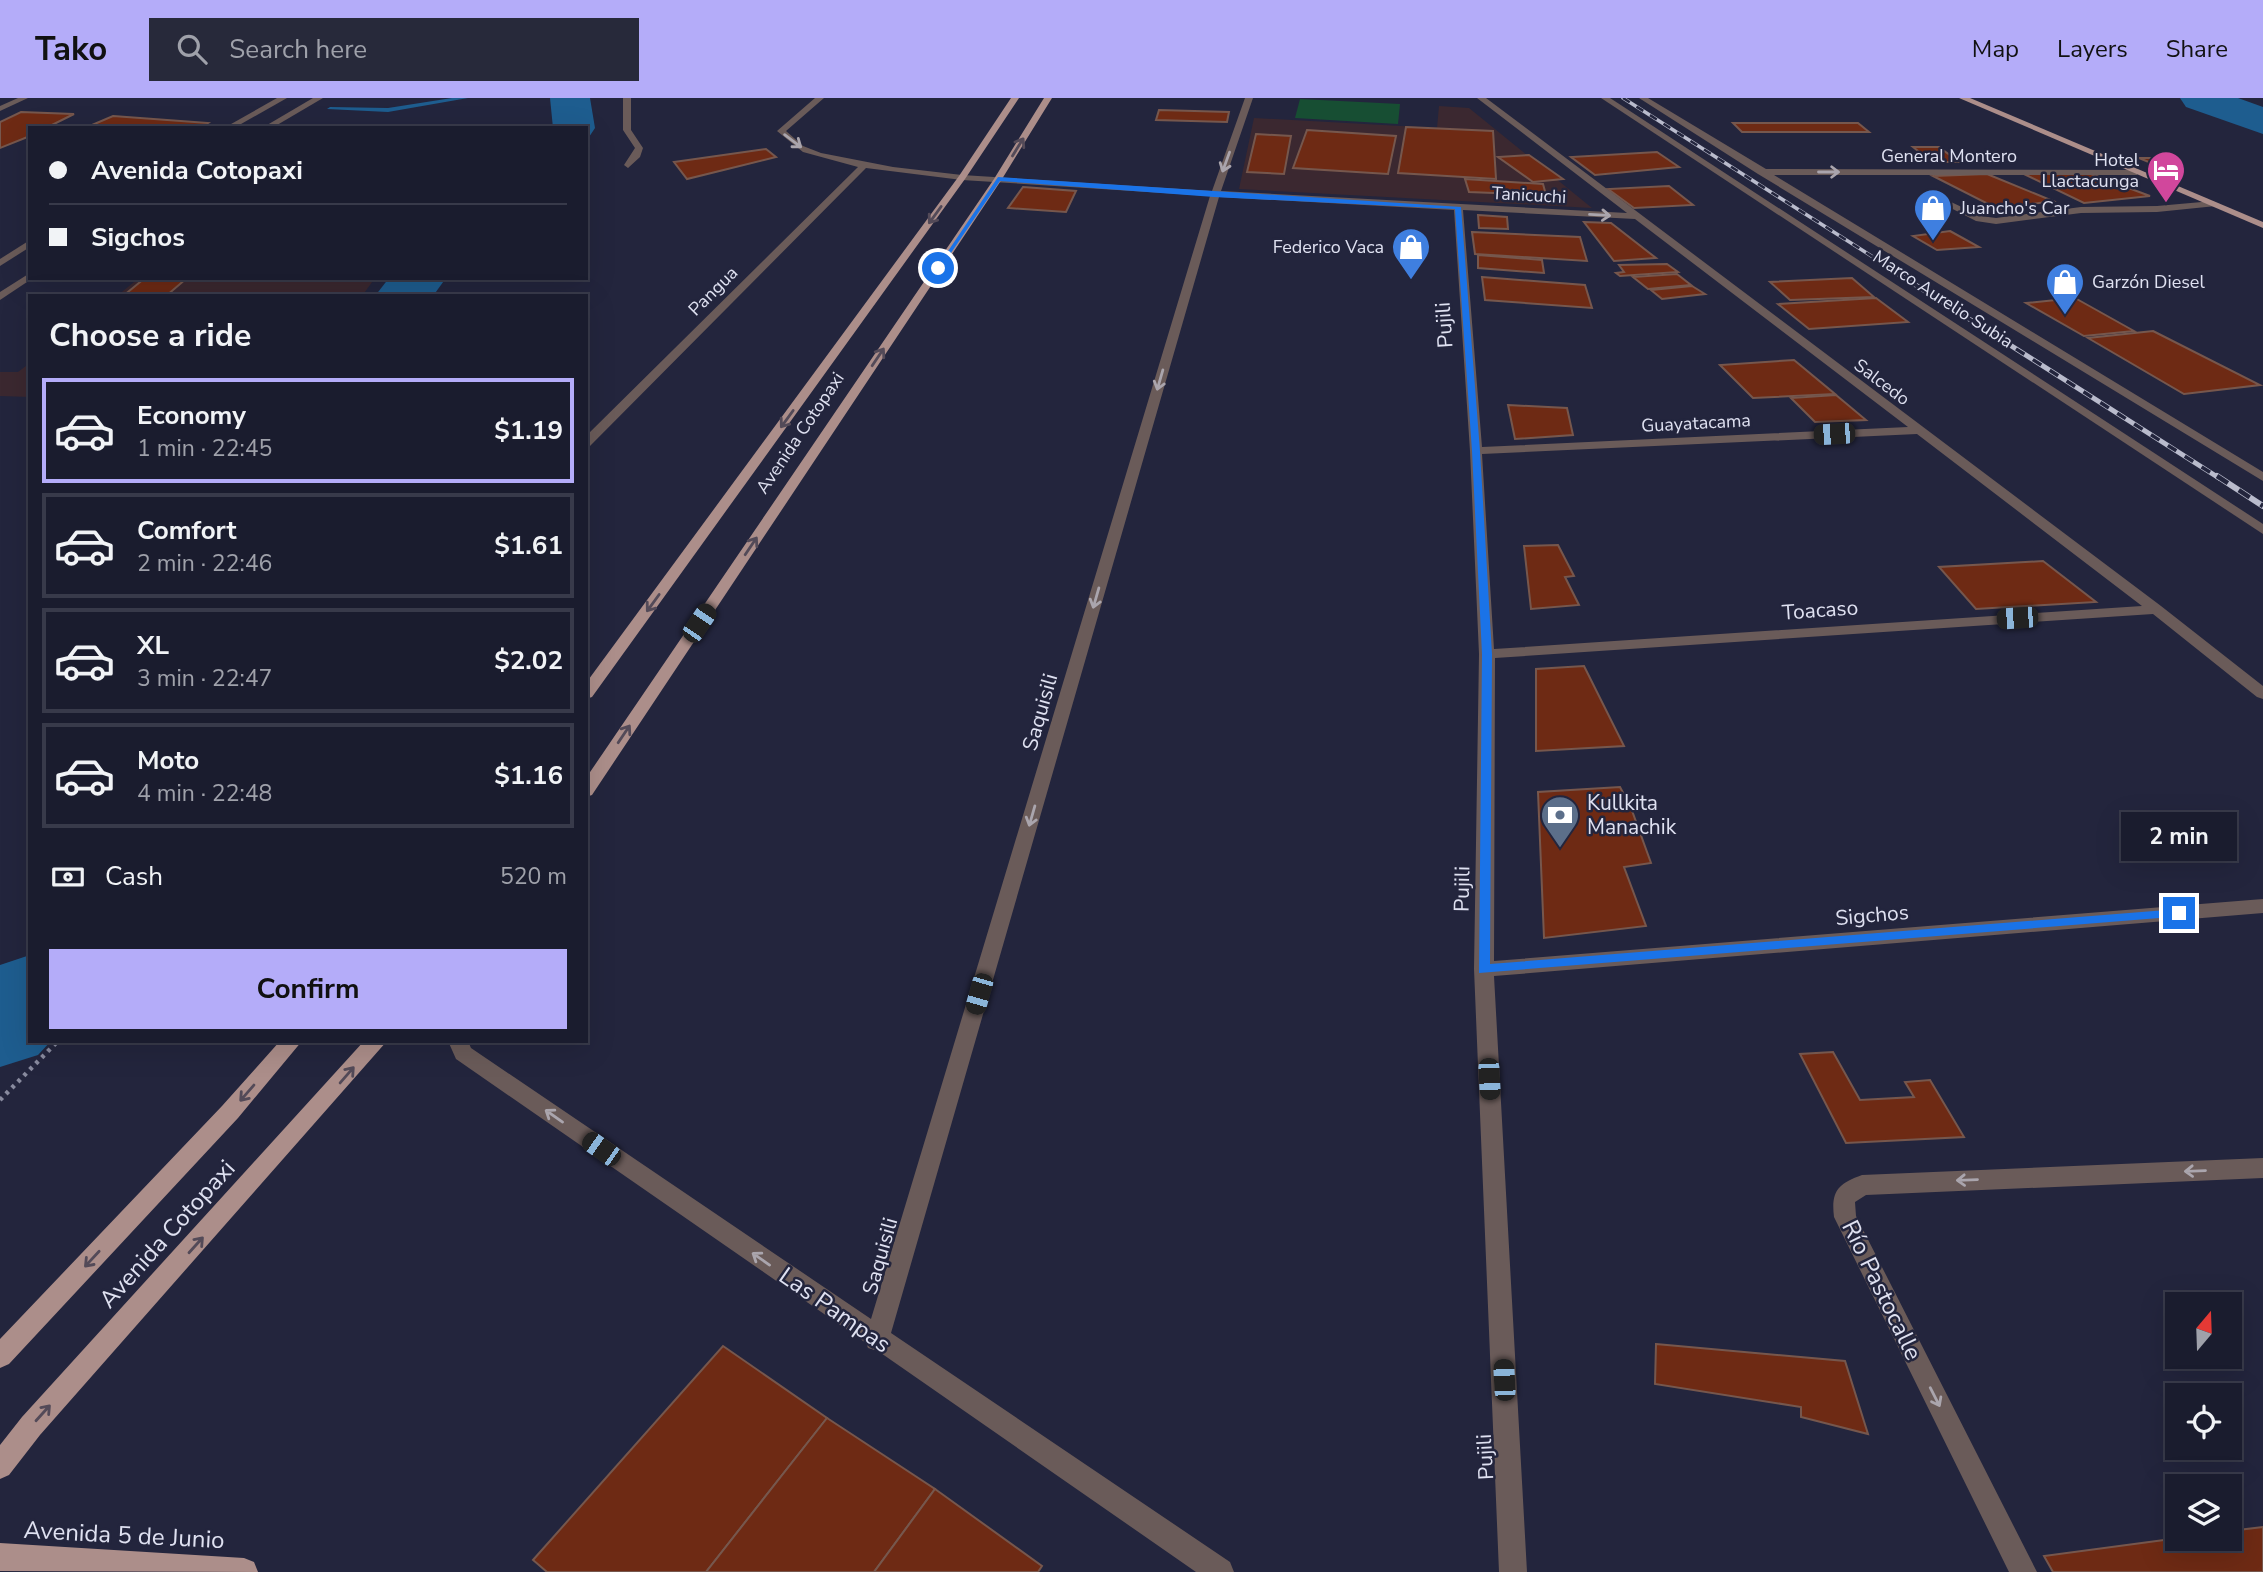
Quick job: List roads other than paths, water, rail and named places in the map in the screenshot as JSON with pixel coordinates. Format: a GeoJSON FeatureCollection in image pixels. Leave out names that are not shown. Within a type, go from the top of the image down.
{"type":"FeatureCollection","features":[{"type":"Feature","properties":{"kind":"main road","name":"Avenida Cotopaxi"},"geometry":{"type":"LineString","coordinates":[[588,691],[962,177],[1015,98]]}},
{"type":"Feature","properties":{"kind":"main road","name":"Avenida Cotopaxi"},"geometry":{"type":"LineString","coordinates":[[588,788],[998,179],[1048,98]]}},
{"type":"Feature","properties":{"kind":"main road"},"geometry":{"type":"LineString","coordinates":[[1963,98],[2263,225]]}},
{"type":"Feature","properties":{"kind":"main road","name":"Avenida Cotopaxi"},"geometry":{"type":"LineString","coordinates":[[0,1356],[230,1112],[290,1043]]}},
{"type":"Feature","properties":{"kind":"main road","name":"Avenida Cotopaxi"},"geometry":{"type":"LineString","coordinates":[[0,1466],[31,1426],[241,1196],[375,1043]]}},
{"type":"Feature","properties":{"kind":"main road","name":"Avenida 5 de Junio"},"geometry":{"type":"LineString","coordinates":[[0,1557],[244,1572]]}},
{"type":"Feature","properties":{"kind":"street"},"geometry":{"type":"LineString","coordinates":[[0,109],[23,98]]}},
{"type":"Feature","properties":{"kind":"street"},"geometry":{"type":"LineString","coordinates":[[627,98],[623,123],[629,137],[639,148],[637,155],[628,165]]}},
{"type":"Feature","properties":{"kind":"street"},"geometry":{"type":"LineString","coordinates":[[820,98],[781,131],[793,145],[824,156],[865,164],[962,177]]}},
{"type":"Feature","properties":{"kind":"street","name":"Saquisili"},"geometry":{"type":"LineString","coordinates":[[877,1340],[1214,195],[1249,98]]}},
{"type":"Feature","properties":{"kind":"street","name":"Salcedo"},"geometry":{"type":"LineString","coordinates":[[1480,98],[2156,608],[2263,694]]}},
{"type":"Feature","properties":{"kind":"street","name":"Marco Aurelio Subia"},"geometry":{"type":"LineString","coordinates":[[1605,98],[2263,530]]}},
{"type":"Feature","properties":{"kind":"street","name":"Marco Aurelio Subia"},"geometry":{"type":"LineString","coordinates":[[1643,98],[2263,477]]}},
{"type":"Feature","properties":{"kind":"street"},"geometry":{"type":"LineString","coordinates":[[232,126],[281,99],[316,99]]}},
{"type":"Feature","properties":{"kind":"street"},"geometry":{"type":"LineString","coordinates":[[269,126],[316,99]]}},
{"type":"Feature","properties":{"kind":"street","name":"Pangua"},"geometry":{"type":"LineString","coordinates":[[588,441],[865,164]]}},
{"type":"Feature","properties":{"kind":"street","name":"General Montero"},"geometry":{"type":"LineString","coordinates":[[1761,172],[2137,172]]}},
{"type":"Feature","properties":{"kind":"street","name":"Tanicuchi"},"geometry":{"type":"LineString","coordinates":[[962,177],[1214,195],[1634,216]]}},
{"type":"Feature","properties":{"kind":"street"},"geometry":{"type":"LineString","coordinates":[[1948,204],[1979,219],[1996,221],[2081,210],[2157,209],[2213,204]]}},
{"type":"Feature","properties":{"kind":"street","name":"Pujili"},"geometry":{"type":"LineString","coordinates":[[1458,207],[1476,451],[1487,654],[1484,970],[1513,1572]]}},
{"type":"Feature","properties":{"kind":"street"},"geometry":{"type":"LineString","coordinates":[[0,263],[28,244]]}},
{"type":"Feature","properties":{"kind":"street"},"geometry":{"type":"LineString","coordinates":[[0,298],[28,277]]}},
{"type":"Feature","properties":{"kind":"street","name":"Guayatacama"},"geometry":{"type":"LineString","coordinates":[[1476,451],[1917,430]]}},
{"type":"Feature","properties":{"kind":"street","name":"Toacaso"},"geometry":{"type":"LineString","coordinates":[[1487,654],[2156,608]]}},
{"type":"Feature","properties":{"kind":"street","name":"Sigchos"},"geometry":{"type":"LineString","coordinates":[[1484,970],[2263,906]]}},
{"type":"Feature","properties":{"kind":"street","name":"Las Pampas"},"geometry":{"type":"LineString","coordinates":[[459,1043],[463,1053],[877,1340],[1220,1572]]}},
{"type":"Feature","properties":{"kind":"street","name":"Río Pastocalle"},"geometry":{"type":"LineString","coordinates":[[2023,1572],[1845,1217],[1843,1198],[1862,1185],[2263,1168]]}},
{"type":"Feature","properties":{"kind":"waterway"},"geometry":{"type":"LineString","coordinates":[[330,109],[388,110],[465,98]]}},
{"type":"Feature","properties":{"kind":"waterway"},"geometry":{"type":"LineString","coordinates":[[570,98],[574,126]]}},
{"type":"Feature","properties":{"kind":"waterway"},"geometry":{"type":"LineString","coordinates":[[2200,98],[2263,121]]}},
{"type":"Feature","properties":{"kind":"waterway"},"geometry":{"type":"LineString","coordinates":[[404,294],[418,280]]}},
{"type":"Feature","properties":{"kind":"waterway"},"geometry":{"type":"LineString","coordinates":[[0,1025],[28,998]]}},
{"type":"Feature","properties":{"kind":"railway"},"geometry":{"type":"LineString","coordinates":[[1623,98],[1884,264]]}},
{"type":"Feature","properties":{"kind":"railway"},"geometry":{"type":"LineString","coordinates":[[1881,263],[2219,478]]}},
{"type":"Feature","properties":{"kind":"railway"},"geometry":{"type":"LineString","coordinates":[[2217,476],[2263,506]]}},
{"type":"Feature","properties":{"kind":"place","name":"Hotel Llactacunga"},"geometry":{"type":"Point","coordinates":[2166,204]}},
{"type":"Feature","properties":{"kind":"place","name":"Juancho's Car"},"geometry":{"type":"Point","coordinates":[1933,242]}},
{"type":"Feature","properties":{"kind":"place","name":"Federico Vaca"},"geometry":{"type":"Point","coordinates":[1411,281]}},
{"type":"Feature","properties":{"kind":"place","name":"Garzón Diesel"},"geometry":{"type":"Point","coordinates":[2065,316]}},
{"type":"Feature","properties":{"kind":"place","name":"Kullkita Manachik"},"geometry":{"type":"Point","coordinates":[1560,849]}}]}
